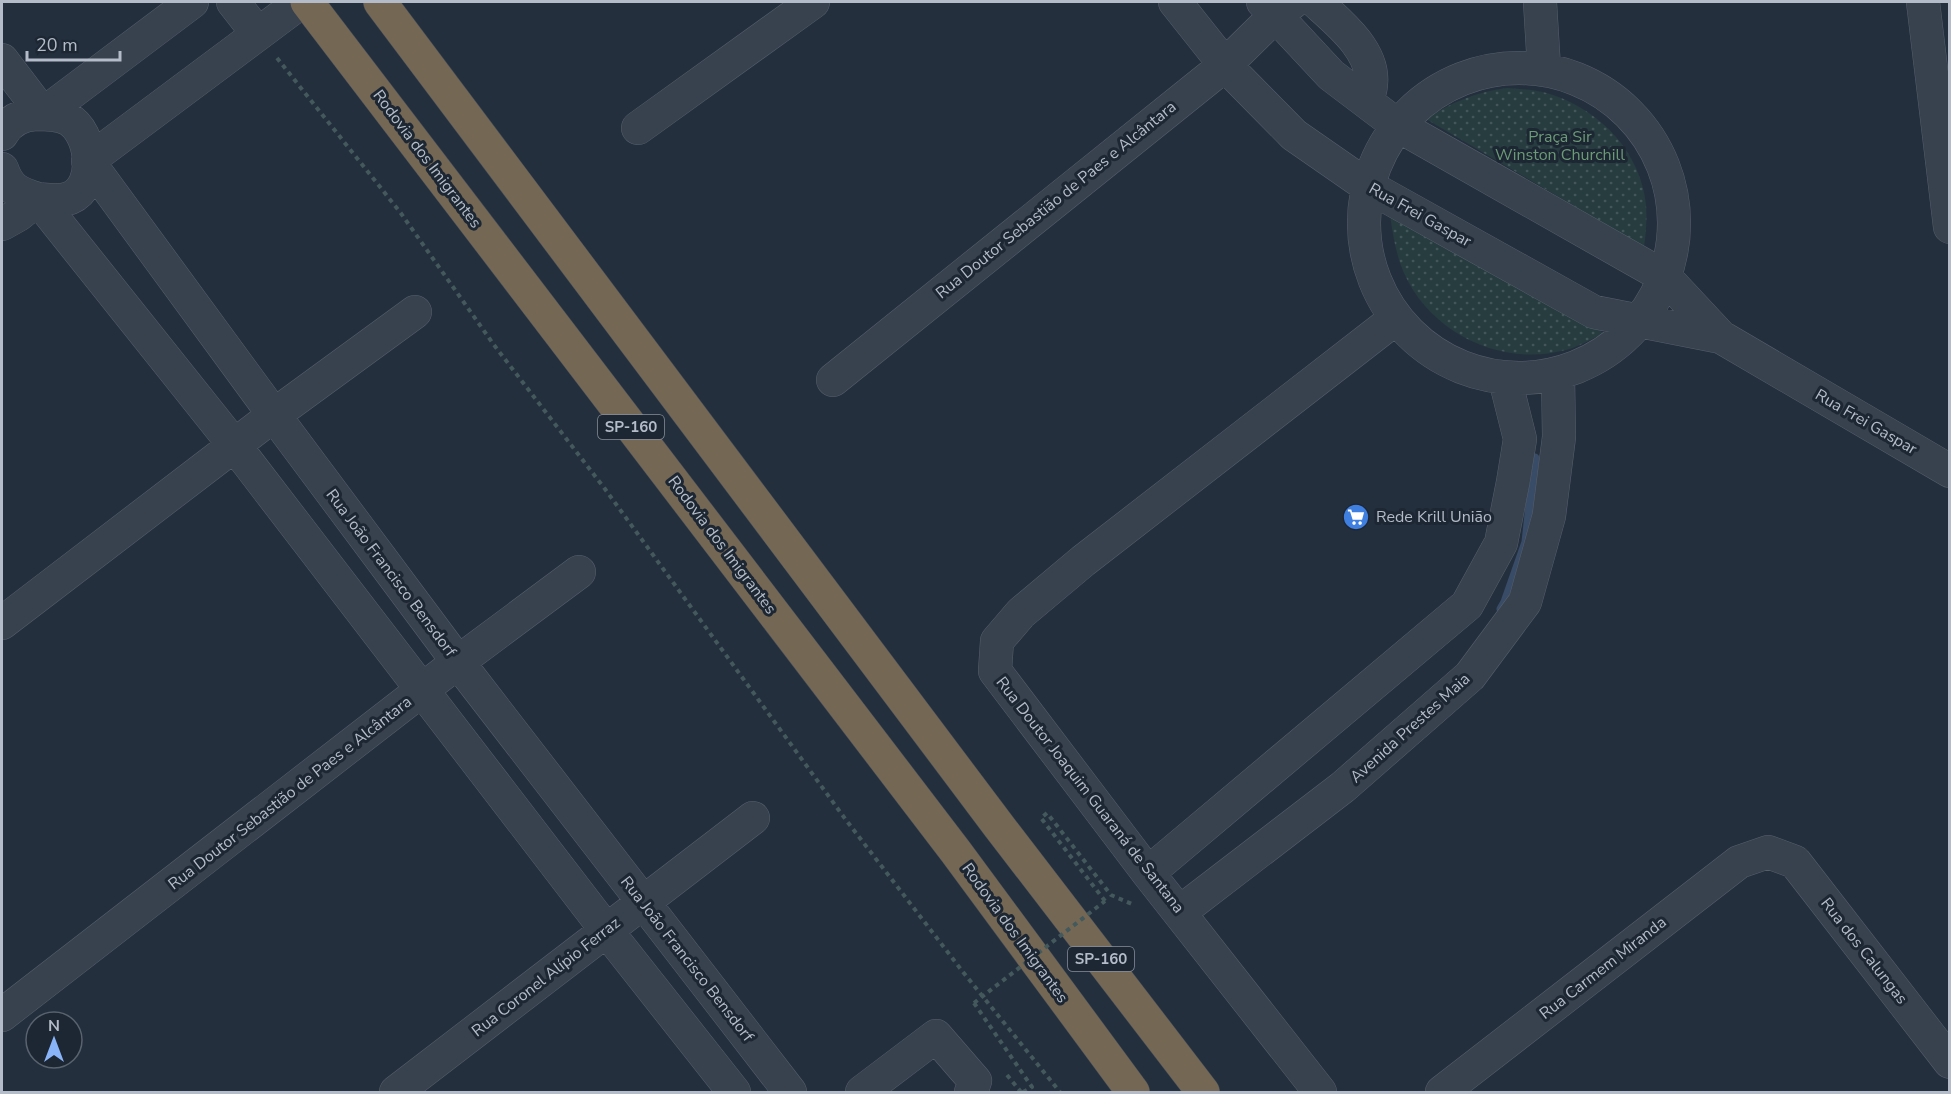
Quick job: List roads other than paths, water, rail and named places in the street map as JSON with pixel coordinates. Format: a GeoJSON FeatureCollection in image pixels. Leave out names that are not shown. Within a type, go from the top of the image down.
{"type":"FeatureCollection","features":[{"type":"Feature","properties":{"kind":"highway","name":"Rodovia dos Imigrantes"},"geometry":{"type":"LineString","coordinates":[[307,2],[956,852],[1133,1092]]}},
{"type":"Feature","properties":{"kind":"highway","name":"SP-160"},"geometry":{"type":"LineString","coordinates":[[380,2],[998,825],[1203,1092]]}},
{"type":"Feature","properties":{"kind":"street"},"geometry":{"type":"LineString","coordinates":[[2,134],[7,124],[16,118],[28,114],[43,114],[192,2]]}},
{"type":"Feature","properties":{"kind":"street"},"geometry":{"type":"LineString","coordinates":[[233,2],[258,34]]}},
{"type":"Feature","properties":{"kind":"street"},"geometry":{"type":"LineString","coordinates":[[2,169],[5,178],[19,193],[38,200],[70,198],[82,189],[87,177],[88,162],[301,2]]}},
{"type":"Feature","properties":{"kind":"street"},"geometry":{"type":"LineString","coordinates":[[638,128],[813,2]]}},
{"type":"Feature","properties":{"kind":"street","name":"Rua Frei Gaspar"},"geometry":{"type":"LineString","coordinates":[[1175,2],[1225,64],[1294,135],[1366,184],[1594,312],[1721,337]]}},
{"type":"Feature","properties":{"kind":"street"},"geometry":{"type":"LineString","coordinates":[[1316,2],[1348,31],[1369,64],[1372,82],[1367,102]]}},
{"type":"Feature","properties":{"kind":"street"},"geometry":{"type":"LineString","coordinates":[[1540,2],[1544,68]]}},
{"type":"Feature","properties":{"kind":"street"},"geometry":{"type":"LineString","coordinates":[[1923,2],[1950,227]]}},
{"type":"Feature","properties":{"kind":"street","name":"Rua Frei Gaspar"},"geometry":{"type":"LineString","coordinates":[[1277,6],[1331,75],[1397,125],[1665,277],[1721,337],[1950,471]]}},
{"type":"Feature","properties":{"kind":"street","name":"Rua Doutor Sebastião de Paes e Alcântara"},"geometry":{"type":"LineString","coordinates":[[833,380],[1225,64],[1277,6]]}},
{"type":"Feature","properties":{"kind":"street"},"geometry":{"type":"LineString","coordinates":[[2,60],[43,114]]}},
{"type":"Feature","properties":{"kind":"street"},"geometry":{"type":"LineString","coordinates":[[1544,68],[1610,95],[1657,148],[1677,215],[1672,260],[1653,304],[1610,349],[1558,375],[1504,379],[1444,360],[1395,319],[1371,276],[1362,227],[1366,184],[1397,125],[1438,89],[1489,69],[1544,68]]}},
{"type":"Feature","properties":{"kind":"street","name":"Rua João Francisco Bensdorf"},"geometry":{"type":"LineString","coordinates":[[43,114],[59,115],[70,119],[80,129],[87,143],[88,162],[274,415],[458,662],[790,1092]]}},
{"type":"Feature","properties":{"kind":"street"},"geometry":{"type":"LineString","coordinates":[[2,224],[38,200]]}},
{"type":"Feature","properties":{"kind":"street"},"geometry":{"type":"LineString","coordinates":[[38,200],[235,446],[607,931],[734,1092]]}},
{"type":"Feature","properties":{"kind":"street"},"geometry":{"type":"LineString","coordinates":[[2,623],[274,415],[416,312]]}},
{"type":"Feature","properties":{"kind":"street","name":"Rua Doutor Joaquim Guaraná de Santana"},"geometry":{"type":"LineString","coordinates":[[1320,1092],[1148,873],[995,671],[997,641],[1021,613],[1083,561],[1395,319]]}},
{"type":"Feature","properties":{"kind":"street","name":"Avenida Prestes Maia"},"geometry":{"type":"LineString","coordinates":[[1180,912],[1343,787],[1470,676],[1525,602],[1549,516],[1559,437],[1558,375]]}},
{"type":"Feature","properties":{"kind":"street"},"geometry":{"type":"LineString","coordinates":[[1148,873],[1467,604],[1501,543],[1513,483],[1520,439],[1504,379]]}},
{"type":"Feature","properties":{"kind":"street","name":"Rua Doutor Sebastião de Paes e Alcântara"},"geometry":{"type":"LineString","coordinates":[[2,1015],[458,662],[579,572]]}},
{"type":"Feature","properties":{"kind":"street","name":"Rua Coronel Alípio Ferraz"},"geometry":{"type":"LineString","coordinates":[[396,1092],[753,818]]}},
{"type":"Feature","properties":{"kind":"street","name":"Rua dos Calungas"},"geometry":{"type":"LineString","coordinates":[[1768,852],[1795,862],[1950,1062]]}},
{"type":"Feature","properties":{"kind":"street","name":"Rua Carmem Miranda"},"geometry":{"type":"LineString","coordinates":[[1443,1092],[1739,862],[1768,852]]}},
{"type":"Feature","properties":{"kind":"street"},"geometry":{"type":"LineString","coordinates":[[862,1092],[936,1036],[975,1081],[971,1092]]}},
{"type":"Feature","properties":{"kind":"waterway"},"geometry":{"type":"LineString","coordinates":[[1501,609],[1526,542],[1535,458]]}},
{"type":"Feature","properties":{"kind":"place","name":"Rede Krill União"},"geometry":{"type":"Point","coordinates":[1356,517]}},
{"type":"Feature","properties":{"kind":"park label","name":"Praça Sir Winston Churchill"},"geometry":{"type":"Point","coordinates":[1560,146]}}]}
